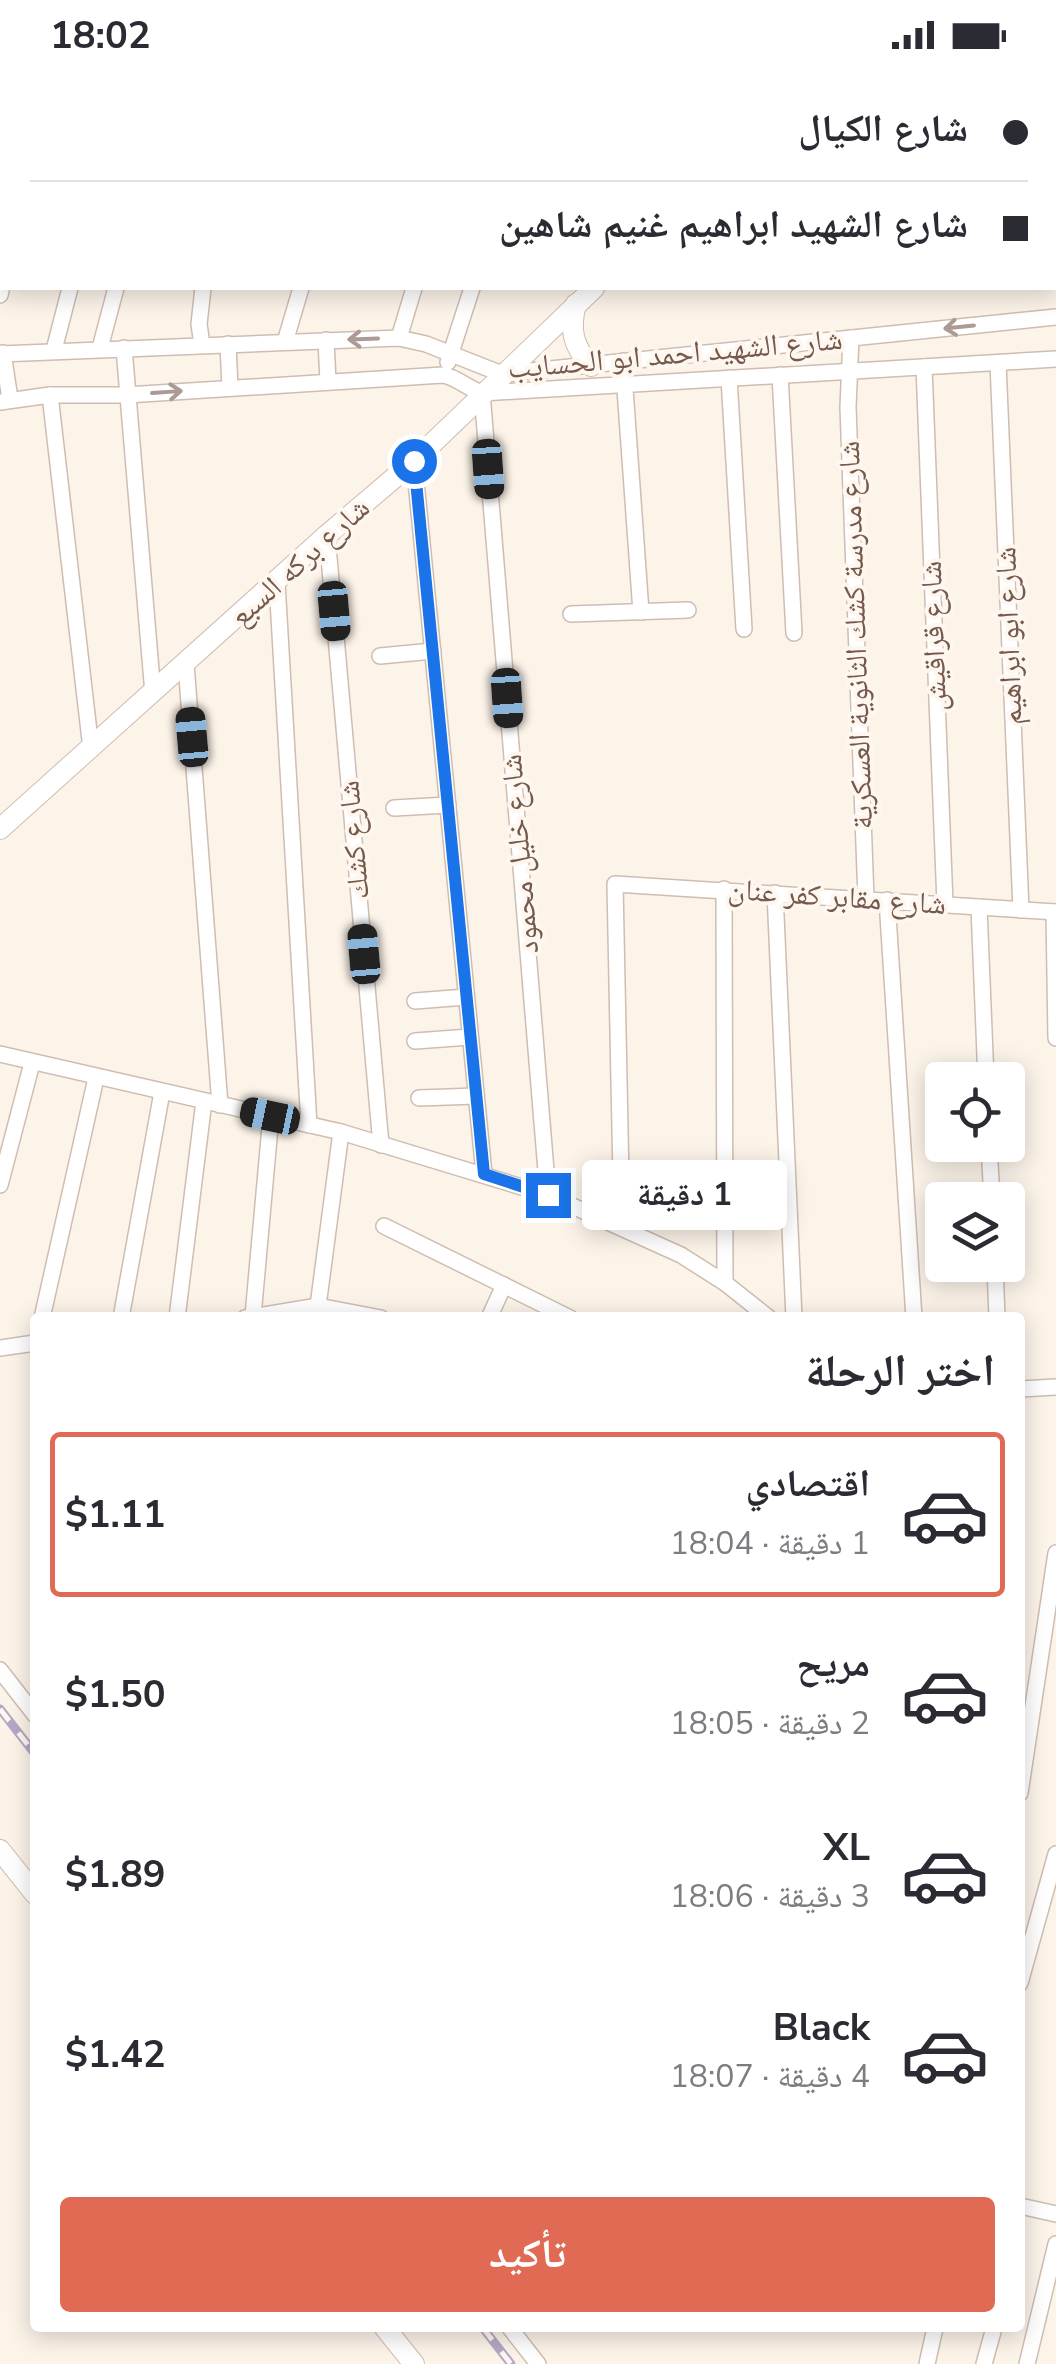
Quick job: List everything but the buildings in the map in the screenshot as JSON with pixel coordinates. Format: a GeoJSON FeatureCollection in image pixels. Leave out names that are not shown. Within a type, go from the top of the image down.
{"type":"FeatureCollection","features":[{"type":"Feature","properties":{"kind":"main road","name":"شارع بركه السبع"},"geometry":{"type":"LineString","coordinates":[[0,829],[414,461],[592,290]]}},
{"type":"Feature","properties":{"kind":"main road"},"geometry":{"type":"LineString","coordinates":[[576,304],[573,337],[591,366]]}},
{"type":"Feature","properties":{"kind":"main road"},"geometry":{"type":"LineString","coordinates":[[0,1850],[30,1888]]}},
{"type":"Feature","properties":{"kind":"main road"},"geometry":{"type":"LineString","coordinates":[[388,2332],[414,2364]]}},
{"type":"Feature","properties":{"kind":"street"},"geometry":{"type":"LineString","coordinates":[[54,350],[69,290]]}},
{"type":"Feature","properties":{"kind":"street"},"geometry":{"type":"LineString","coordinates":[[100,348],[115,290]]}},
{"type":"Feature","properties":{"kind":"street"},"geometry":{"type":"LineString","coordinates":[[202,345],[199,324],[203,290]]}},
{"type":"Feature","properties":{"kind":"street"},"geometry":{"type":"LineString","coordinates":[[285,342],[300,290]]}},
{"type":"Feature","properties":{"kind":"street"},"geometry":{"type":"LineString","coordinates":[[399,338],[413,290]]}},
{"type":"Feature","properties":{"kind":"street"},"geometry":{"type":"LineString","coordinates":[[443,375],[471,290]]}},
{"type":"Feature","properties":{"kind":"street","name":"شارع الشهيد احمد ابو الحسايب"},"geometry":{"type":"LineString","coordinates":[[2,354],[399,338],[426,344],[502,374],[1056,317]]}},
{"type":"Feature","properties":{"kind":"street","name":"شارع مدرسة كشك الثانوية العسكرية"},"geometry":{"type":"LineString","coordinates":[[851,338],[848,407],[866,899]]}},
{"type":"Feature","properties":{"kind":"street"},"geometry":{"type":"LineString","coordinates":[[326,340],[328,382]]}},
{"type":"Feature","properties":{"kind":"street"},"geometry":{"type":"LineString","coordinates":[[228,344],[230,388]]}},
{"type":"Feature","properties":{"kind":"street"},"geometry":{"type":"LineString","coordinates":[[124,348],[152,694]]}},
{"type":"Feature","properties":{"kind":"street"},"geometry":{"type":"LineString","coordinates":[[2,354],[5,400]]}},
{"type":"Feature","properties":{"kind":"street","name":"شارع الشهيد احمد ابو الحسايب"},"geometry":{"type":"LineString","coordinates":[[5,400],[443,375],[482,393],[1056,359]]}},
{"type":"Feature","properties":{"kind":"street"},"geometry":{"type":"LineString","coordinates":[[623,361],[641,612]]}},
{"type":"Feature","properties":{"kind":"street","name":"شارع ابو ابراهيم"},"geometry":{"type":"LineString","coordinates":[[998,362],[1021,910]]}},
{"type":"Feature","properties":{"kind":"street","name":"شارع قراقيش"},"geometry":{"type":"LineString","coordinates":[[924,367],[945,904]]}},
{"type":"Feature","properties":{"kind":"street"},"geometry":{"type":"LineString","coordinates":[[780,375],[794,634]]}},
{"type":"Feature","properties":{"kind":"street"},"geometry":{"type":"LineString","coordinates":[[729,378],[744,630]]}},
{"type":"Feature","properties":{"kind":"street","name":"شارع خليل محمود"},"geometry":{"type":"LineString","coordinates":[[482,393],[548,1195]]}},
{"type":"Feature","properties":{"kind":"street"},"geometry":{"type":"LineString","coordinates":[[50,395],[90,748]]}},
{"type":"Feature","properties":{"kind":"street"},"geometry":{"type":"LineString","coordinates":[[414,461],[484,1174]]}},
{"type":"Feature","properties":{"kind":"street","name":"شارع كشك"},"geometry":{"type":"LineString","coordinates":[[327,535],[382,1145]]}},
{"type":"Feature","properties":{"kind":"street"},"geometry":{"type":"LineString","coordinates":[[277,583],[309,1124]]}},
{"type":"Feature","properties":{"kind":"street"},"geometry":{"type":"LineString","coordinates":[[571,614],[688,610]]}},
{"type":"Feature","properties":{"kind":"street"},"geometry":{"type":"LineString","coordinates":[[380,656],[432,651]]}},
{"type":"Feature","properties":{"kind":"street"},"geometry":{"type":"LineString","coordinates":[[178,1312],[212,1103],[186,664]]}},
{"type":"Feature","properties":{"kind":"street"},"geometry":{"type":"LineString","coordinates":[[394,808],[448,805]]}},
{"type":"Feature","properties":{"kind":"street","name":"شارع مقابر كفر عنان"},"geometry":{"type":"LineString","coordinates":[[622,1228],[612,889],[617,883],[1055,912]]}},
{"type":"Feature","properties":{"kind":"street"},"geometry":{"type":"LineString","coordinates":[[724,890],[725,1282]]}},
{"type":"Feature","properties":{"kind":"street"},"geometry":{"type":"LineString","coordinates":[[775,893],[794,1312]]}},
{"type":"Feature","properties":{"kind":"street"},"geometry":{"type":"LineString","coordinates":[[886,900],[914,1312]]}},
{"type":"Feature","properties":{"kind":"street"},"geometry":{"type":"LineString","coordinates":[[978,906],[985,1062]]}},
{"type":"Feature","properties":{"kind":"street"},"geometry":{"type":"LineString","coordinates":[[1055,912],[1056,1038]]}},
{"type":"Feature","properties":{"kind":"street"},"geometry":{"type":"LineString","coordinates":[[415,1001],[466,997]]}},
{"type":"Feature","properties":{"kind":"street"},"geometry":{"type":"LineString","coordinates":[[415,1041],[470,1037]]}},
{"type":"Feature","properties":{"kind":"street"},"geometry":{"type":"LineString","coordinates":[[1,1050],[32,1063],[341,1132],[548,1195],[681,1255],[725,1282],[762,1312]]}},
{"type":"Feature","properties":{"kind":"street"},"geometry":{"type":"LineString","coordinates":[[0,1185],[32,1063]]}},
{"type":"Feature","properties":{"kind":"street"},"geometry":{"type":"LineString","coordinates":[[43,1312],[96,1078]]}},
{"type":"Feature","properties":{"kind":"street"},"geometry":{"type":"LineString","coordinates":[[122,1312],[162,1092]]}},
{"type":"Feature","properties":{"kind":"street"},"geometry":{"type":"LineString","coordinates":[[419,1098],[476,1096]]}},
{"type":"Feature","properties":{"kind":"street"},"geometry":{"type":"LineString","coordinates":[[253,1312],[270,1116]]}},
{"type":"Feature","properties":{"kind":"street"},"geometry":{"type":"LineString","coordinates":[[318,1306],[341,1132]]}},
{"type":"Feature","properties":{"kind":"street"},"geometry":{"type":"LineString","coordinates":[[384,1226],[558,1312]]}},
{"type":"Feature","properties":{"kind":"street"},"geometry":{"type":"LineString","coordinates":[[996,1282],[997,1312]]}},
{"type":"Feature","properties":{"kind":"street"},"geometry":{"type":"LineString","coordinates":[[492,1312],[504,1285]]}},
{"type":"Feature","properties":{"kind":"street"},"geometry":{"type":"LineString","coordinates":[[298,1312],[318,1306],[350,1312]]}},
{"type":"Feature","properties":{"kind":"street"},"geometry":{"type":"LineString","coordinates":[[0,1348],[30,1344]]}},
{"type":"Feature","properties":{"kind":"street"},"geometry":{"type":"LineString","coordinates":[[1025,1389],[1056,1388]]}},
{"type":"Feature","properties":{"kind":"street"},"geometry":{"type":"LineString","coordinates":[[1025,1760],[1056,1553]]}},
{"type":"Feature","properties":{"kind":"street"},"geometry":{"type":"LineString","coordinates":[[0,1670],[30,1709]]}},
{"type":"Feature","properties":{"kind":"street"},"geometry":{"type":"LineString","coordinates":[[1025,1967],[1052,1880],[1056,1854]]}},
{"type":"Feature","properties":{"kind":"street"},"geometry":{"type":"LineString","coordinates":[[1025,2207],[1056,2214]]}},
{"type":"Feature","properties":{"kind":"street"},"geometry":{"type":"LineString","coordinates":[[1028,2364],[1056,2244]]}},
{"type":"Feature","properties":{"kind":"street"},"geometry":{"type":"LineString","coordinates":[[513,2332],[538,2364]]}},
{"type":"Feature","properties":{"kind":"street"},"geometry":{"type":"LineString","coordinates":[[926,2364],[934,2332]]}},
{"type":"Feature","properties":{"kind":"street"},"geometry":{"type":"LineString","coordinates":[[984,2364],[993,2332]]}},
{"type":"Feature","properties":{"kind":"railway"},"geometry":{"type":"LineString","coordinates":[[0,1709],[30,1748]]}},
{"type":"Feature","properties":{"kind":"railway"},"geometry":{"type":"LineString","coordinates":[[486,2332],[511,2364]]}},
{"type":"Feature","properties":{"kind":"route"},"geometry":{"type":"LineString","coordinates":[[414,461],[484,1174],[548,1195]]}}]}
